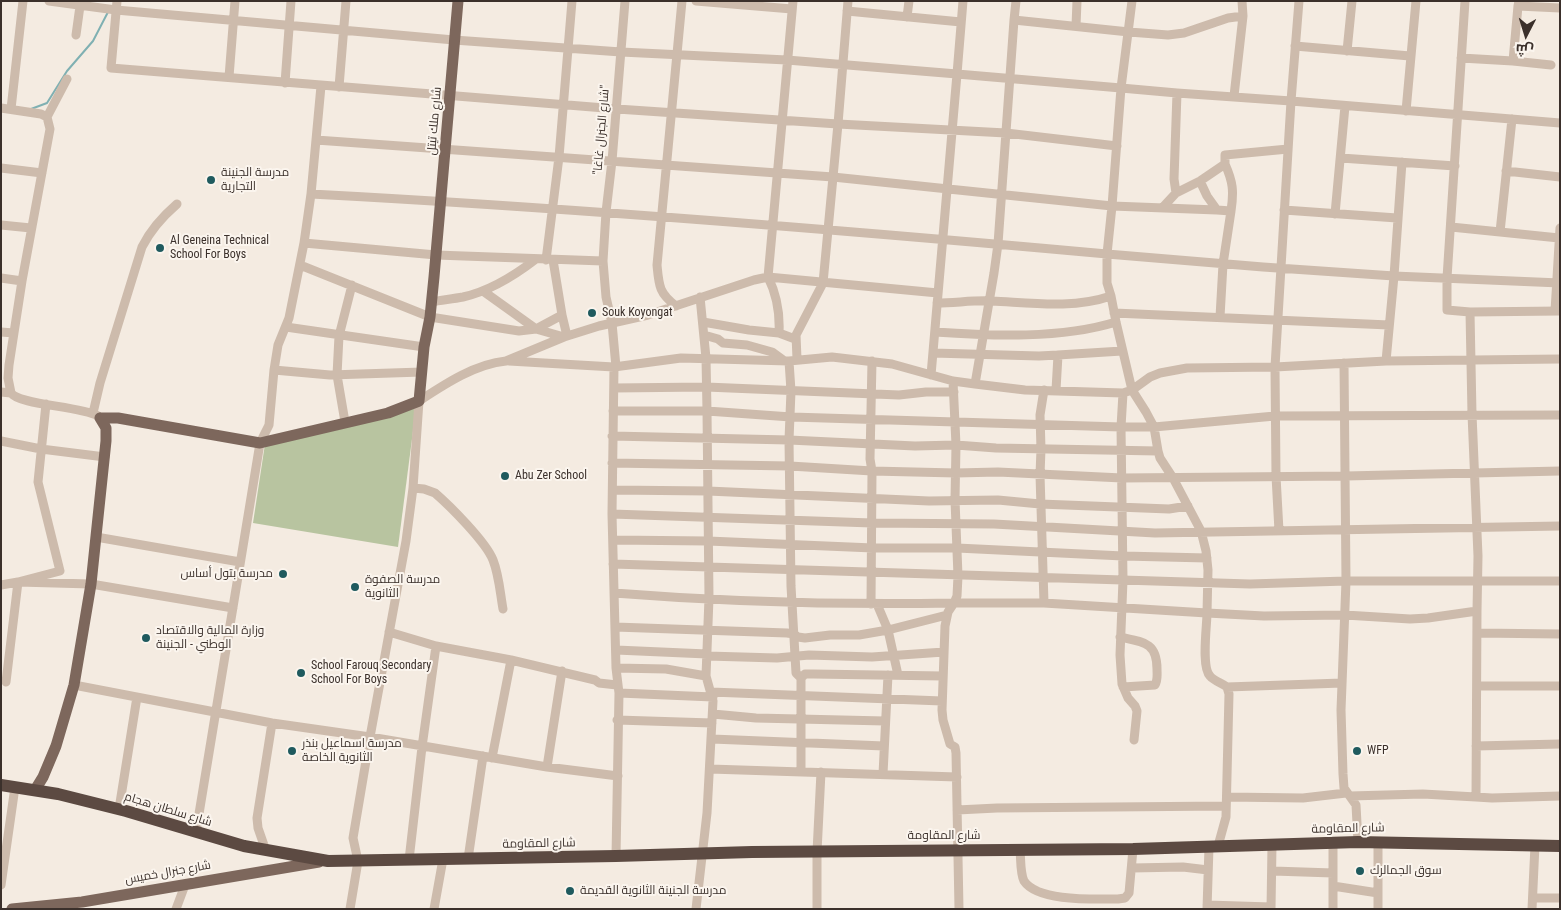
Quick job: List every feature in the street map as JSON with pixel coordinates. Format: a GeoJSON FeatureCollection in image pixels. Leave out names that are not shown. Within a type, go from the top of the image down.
{"type":"FeatureCollection","features":[{"type":"Feature","properties":{"kind":"highway","name":"شارع سلطان هجام"},"geometry":{"type":"LineString","coordinates":[[1,786],[58,794],[119,809],[266,851],[328,861]]}},
{"type":"Feature","properties":{"kind":"highway","name":"شارع المقاومة"},"geometry":{"type":"LineString","coordinates":[[328,861],[958,849],[1133,849],[1333,842],[1560,846]]}},
{"type":"Feature","properties":{"kind":"main road","name":"شارع ملك تيتل"},"geometry":{"type":"LineString","coordinates":[[419,401],[424,347],[430,318],[458,1]]}},
{"type":"Feature","properties":{"kind":"main road"},"geometry":{"type":"LineString","coordinates":[[96,415],[260,443],[388,412],[419,401]]}},
{"type":"Feature","properties":{"kind":"main road"},"geometry":{"type":"LineString","coordinates":[[35,790],[43,777],[56,746],[74,685],[91,584],[105,456],[106,428],[96,415]]}},
{"type":"Feature","properties":{"kind":"main road","name":"شارع جنرال خميس"},"geometry":{"type":"LineString","coordinates":[[12,909],[82,902],[284,866],[328,861]]}},
{"type":"Feature","properties":{"kind":"street"},"geometry":{"type":"LineString","coordinates":[[11,109],[23,1]]}},
{"type":"Feature","properties":{"kind":"street"},"geometry":{"type":"LineString","coordinates":[[49,1],[80,6],[117,6],[454,40],[621,52],[842,64],[1560,123]]}},
{"type":"Feature","properties":{"kind":"street"},"geometry":{"type":"LineString","coordinates":[[229,77],[235,1]]}},
{"type":"Feature","properties":{"kind":"street"},"geometry":{"type":"LineString","coordinates":[[285,83],[291,1]]}},
{"type":"Feature","properties":{"kind":"street"},"geometry":{"type":"LineString","coordinates":[[339,88],[346,1]]}},
{"type":"Feature","properties":{"kind":"street"},"geometry":{"type":"LineString","coordinates":[[565,337],[550,260],[572,1]]}},
{"type":"Feature","properties":{"kind":"street","name":"\"شارع الجنرال غاغا\""},"geometry":{"type":"LineString","coordinates":[[616,856],[618,689],[612,514],[612,436],[615,367],[612,323],[606,297],[603,261],[625,1]]}},
{"type":"Feature","properties":{"kind":"street"},"geometry":{"type":"LineString","coordinates":[[676,306],[664,296],[659,287],[657,265],[682,1]]}},
{"type":"Feature","properties":{"kind":"street"},"geometry":{"type":"LineString","coordinates":[[696,1],[793,5],[768,277],[775,291],[778,304],[779,332]]}},
{"type":"Feature","properties":{"kind":"street"},"geometry":{"type":"LineString","coordinates":[[801,771],[801,678],[796,673],[790,570],[790,360],[797,331],[823,283],[848,1]]}},
{"type":"Feature","properties":{"kind":"street"},"geometry":{"type":"LineString","coordinates":[[907,17],[909,1]]}},
{"type":"Feature","properties":{"kind":"street"},"geometry":{"type":"LineString","coordinates":[[931,375],[963,1]]}},
{"type":"Feature","properties":{"kind":"street"},"geometry":{"type":"LineString","coordinates":[[975,384],[998,244],[1000,194],[1016,1]]}},
{"type":"Feature","properties":{"kind":"street"},"geometry":{"type":"LineString","coordinates":[[1076,26],[1077,1]]}},
{"type":"Feature","properties":{"kind":"street"},"geometry":{"type":"LineString","coordinates":[[1132,1],[1121,88],[1107,254],[1107,282],[1132,390],[1154,427],[1158,451],[1201,531],[1207,558],[1209,583],[1206,662],[1208,673],[1210,677],[1226,687],[1342,684]]}},
{"type":"Feature","properties":{"kind":"street"},"geometry":{"type":"LineString","coordinates":[[1234,96],[1243,16],[1242,1]]}},
{"type":"Feature","properties":{"kind":"street"},"geometry":{"type":"LineString","coordinates":[[1279,531],[1276,476],[1275,366],[1299,1]]}},
{"type":"Feature","properties":{"kind":"street"},"geometry":{"type":"LineString","coordinates":[[1346,50],[1352,1]]}},
{"type":"Feature","properties":{"kind":"street"},"geometry":{"type":"LineString","coordinates":[[1406,111],[1416,1]]}},
{"type":"Feature","properties":{"kind":"street"},"geometry":{"type":"LineString","coordinates":[[1465,1],[1447,278],[1447,310],[1470,312],[1557,311],[1560,228]]}},
{"type":"Feature","properties":{"kind":"street"},"geometry":{"type":"LineString","coordinates":[[1514,61],[1519,4],[1560,8]]}},
{"type":"Feature","properties":{"kind":"street"},"geometry":{"type":"LineString","coordinates":[[76,35],[80,6]]}},
{"type":"Feature","properties":{"kind":"street"},"geometry":{"type":"LineString","coordinates":[[117,6],[111,68],[339,88],[671,113],[1006,133],[1117,146]]}},
{"type":"Feature","properties":{"kind":"street"},"geometry":{"type":"LineString","coordinates":[[847,11],[961,22]]}},
{"type":"Feature","properties":{"kind":"street"},"geometry":{"type":"LineString","coordinates":[[1014,20],[1168,35],[1184,33],[1228,18],[1243,16]]}},
{"type":"Feature","properties":{"kind":"street"},"geometry":{"type":"LineString","coordinates":[[1296,46],[1410,56]]}},
{"type":"Feature","properties":{"kind":"street"},"geometry":{"type":"LineString","coordinates":[[1461,58],[1552,65]]}},
{"type":"Feature","properties":{"kind":"street"},"geometry":{"type":"LineString","coordinates":[[67,79],[47,116],[50,129],[22,281],[6,392],[23,400],[96,415],[100,383],[142,248],[149,233],[158,221],[177,204]]}},
{"type":"Feature","properties":{"kind":"street"},"geometry":{"type":"LineString","coordinates":[[196,832],[260,443],[269,424],[278,345],[286,328],[304,243],[311,194],[321,86]]}},
{"type":"Feature","properties":{"kind":"street"},"geometry":{"type":"LineString","coordinates":[[1176,193],[1174,179],[1177,93]]}},
{"type":"Feature","properties":{"kind":"street"},"geometry":{"type":"LineString","coordinates":[[1335,214],[1345,106]]}},
{"type":"Feature","properties":{"kind":"street"},"geometry":{"type":"LineString","coordinates":[[1,108],[47,116]]}},
{"type":"Feature","properties":{"kind":"street"},"geometry":{"type":"LineString","coordinates":[[1500,232],[1512,119]]}},
{"type":"Feature","properties":{"kind":"street"},"geometry":{"type":"LineString","coordinates":[[316,140],[833,177],[1112,206],[1231,211]]}},
{"type":"Feature","properties":{"kind":"street"},"geometry":{"type":"LineString","coordinates":[[1220,317],[1223,264],[1233,191],[1232,181],[1225,164],[1226,155],[1288,149]]}},
{"type":"Feature","properties":{"kind":"street"},"geometry":{"type":"LineString","coordinates":[[1341,158],[1454,166]]}},
{"type":"Feature","properties":{"kind":"street"},"geometry":{"type":"LineString","coordinates":[[1386,361],[1402,162]]}},
{"type":"Feature","properties":{"kind":"street"},"geometry":{"type":"LineString","coordinates":[[1163,207],[1176,193],[1200,182],[1225,164]]}},
{"type":"Feature","properties":{"kind":"street"},"geometry":{"type":"LineString","coordinates":[[1,168],[42,173]]}},
{"type":"Feature","properties":{"kind":"street"},"geometry":{"type":"LineString","coordinates":[[1506,171],[1560,177]]}},
{"type":"Feature","properties":{"kind":"street"},"geometry":{"type":"LineString","coordinates":[[1200,182],[1206,196],[1217,210]]}},
{"type":"Feature","properties":{"kind":"street"},"geometry":{"type":"LineString","coordinates":[[311,194],[554,208],[942,238],[1223,264],[1394,276],[1558,283]]}},
{"type":"Feature","properties":{"kind":"street"},"geometry":{"type":"LineString","coordinates":[[1284,210],[1397,218]]}},
{"type":"Feature","properties":{"kind":"street"},"geometry":{"type":"LineString","coordinates":[[1,225],[32,228]]}},
{"type":"Feature","properties":{"kind":"street"},"geometry":{"type":"LineString","coordinates":[[1451,227],[1559,238]]}},
{"type":"Feature","properties":{"kind":"street"},"geometry":{"type":"LineString","coordinates":[[304,243],[436,249],[550,260],[603,261]]}},
{"type":"Feature","properties":{"kind":"street"},"geometry":{"type":"LineString","coordinates":[[431,302],[463,297],[483,291],[505,280],[536,259]]}},
{"type":"Feature","properties":{"kind":"street"},"geometry":{"type":"LineString","coordinates":[[300,265],[430,318],[519,331],[536,329],[562,315]]}},
{"type":"Feature","properties":{"kind":"street"},"geometry":{"type":"LineString","coordinates":[[506,361],[565,337],[612,323],[635,319],[768,277],[938,293]]}},
{"type":"Feature","properties":{"kind":"street"},"geometry":{"type":"LineString","coordinates":[[1,278],[22,281]]}},
{"type":"Feature","properties":{"kind":"street"},"geometry":{"type":"LineString","coordinates":[[345,422],[337,375],[339,336],[352,285]]}},
{"type":"Feature","properties":{"kind":"street"},"geometry":{"type":"LineString","coordinates":[[483,291],[536,329],[565,337]]}},
{"type":"Feature","properties":{"kind":"street"},"geometry":{"type":"LineString","coordinates":[[938,303],[990,301],[1069,304],[1096,301],[1111,296]]}},
{"type":"Feature","properties":{"kind":"street"},"geometry":{"type":"LineString","coordinates":[[696,909],[710,769],[713,718],[712,694],[706,676],[709,598],[708,464],[706,358],[700,297]]}},
{"type":"Feature","properties":{"kind":"street"},"geometry":{"type":"LineString","coordinates":[[1470,312],[1478,580],[1476,796]]}},
{"type":"Feature","properties":{"kind":"street"},"geometry":{"type":"LineString","coordinates":[[935,332],[984,335],[1075,332],[1115,318],[1220,317],[1389,325]]}},
{"type":"Feature","properties":{"kind":"street"},"geometry":{"type":"LineString","coordinates":[[703,322],[749,330],[779,332],[795,338]]}},
{"type":"Feature","properties":{"kind":"street"},"geometry":{"type":"LineString","coordinates":[[286,328],[424,347]]}},
{"type":"Feature","properties":{"kind":"street"},"geometry":{"type":"LineString","coordinates":[[1,332],[14,333]]}},
{"type":"Feature","properties":{"kind":"street"},"geometry":{"type":"LineString","coordinates":[[704,335],[718,339],[723,343],[747,345],[772,352],[790,360]]}},
{"type":"Feature","properties":{"kind":"street"},"geometry":{"type":"LineString","coordinates":[[933,353],[1039,356],[1122,351]]}},
{"type":"Feature","properties":{"kind":"street"},"geometry":{"type":"LineString","coordinates":[[1056,390],[1058,355]]}},
{"type":"Feature","properties":{"kind":"street"},"geometry":{"type":"LineString","coordinates":[[350,909],[358,861],[353,838],[406,541],[413,488],[419,401],[456,378],[497,362],[506,361],[615,367],[666,359],[790,360],[832,356],[872,361],[953,381],[975,384],[1044,390],[1123,393],[1132,390],[1150,377],[1168,371],[1187,368],[1386,361],[1560,359]]}},
{"type":"Feature","properties":{"kind":"street"},"geometry":{"type":"LineString","coordinates":[[872,361],[872,571],[874,604],[888,630],[898,675]]}},
{"type":"Feature","properties":{"kind":"street"},"geometry":{"type":"LineString","coordinates":[[1344,363],[1346,581],[1342,684],[1343,774],[1344,788],[1356,807],[1358,842]]}},
{"type":"Feature","properties":{"kind":"street"},"geometry":{"type":"LineString","coordinates":[[274,370],[302,374],[337,375],[422,372]]}},
{"type":"Feature","properties":{"kind":"street"},"geometry":{"type":"LineString","coordinates":[[953,381],[956,445],[955,525],[958,576],[957,596],[947,615],[942,701],[943,720],[950,744],[955,748],[956,753],[959,909]]}},
{"type":"Feature","properties":{"kind":"street"},"geometry":{"type":"LineString","coordinates":[[614,388],[706,387],[899,395],[926,392],[954,392]]}},
{"type":"Feature","properties":{"kind":"street"},"geometry":{"type":"LineString","coordinates":[[1044,390],[1040,415],[1040,504],[1044,603]]}},
{"type":"Feature","properties":{"kind":"street"},"geometry":{"type":"LineString","coordinates":[[1123,393],[1121,427],[1124,580],[1120,636],[1121,678],[1123,688],[1136,709],[1134,740]]}},
{"type":"Feature","properties":{"kind":"street"},"geometry":{"type":"LineString","coordinates":[[46,404],[38,482],[60,571],[66,584]]}},
{"type":"Feature","properties":{"kind":"street"},"geometry":{"type":"LineString","coordinates":[[613,410],[707,411],[791,417],[1121,427],[1154,427],[1275,416],[1560,415]]}},
{"type":"Feature","properties":{"kind":"street"},"geometry":{"type":"LineString","coordinates":[[612,436],[790,440],[915,446],[956,445],[1122,452],[1158,451]]}},
{"type":"Feature","properties":{"kind":"street"},"geometry":{"type":"LineString","coordinates":[[1,441],[41,449],[105,456]]}},
{"type":"Feature","properties":{"kind":"street"},"geometry":{"type":"LineString","coordinates":[[612,462],[790,466],[872,471],[998,472],[1122,478],[1346,476],[1560,471]]}},
{"type":"Feature","properties":{"kind":"street"},"geometry":{"type":"LineString","coordinates":[[413,488],[424,489],[435,494],[485,545],[496,569],[503,609]]}},
{"type":"Feature","properties":{"kind":"street"},"geometry":{"type":"LineString","coordinates":[[613,490],[998,500],[1040,504],[1169,509],[1188,506]]}},
{"type":"Feature","properties":{"kind":"street"},"geometry":{"type":"LineString","coordinates":[[612,514],[872,523],[994,524],[1122,532],[1560,526]]}},
{"type":"Feature","properties":{"kind":"street"},"geometry":{"type":"LineString","coordinates":[[96,537],[240,562]]}},
{"type":"Feature","properties":{"kind":"street"},"geometry":{"type":"LineString","coordinates":[[613,540],[708,541],[873,548],[957,548],[1207,558]]}},
{"type":"Feature","properties":{"kind":"street"},"geometry":{"type":"LineString","coordinates":[[613,564],[1209,583],[1560,581]]}},
{"type":"Feature","properties":{"kind":"street"},"geometry":{"type":"LineString","coordinates":[[1,584],[18,582],[60,571]]}},
{"type":"Feature","properties":{"kind":"street"},"geometry":{"type":"LineString","coordinates":[[18,582],[91,584],[233,608]]}},
{"type":"Feature","properties":{"kind":"street"},"geometry":{"type":"LineString","coordinates":[[6,682],[18,582]]}},
{"type":"Feature","properties":{"kind":"street"},"geometry":{"type":"LineString","coordinates":[[614,593],[792,603],[1044,603],[1264,616],[1345,615],[1428,618],[1477,610]]}},
{"type":"Feature","properties":{"kind":"street"},"geometry":{"type":"LineString","coordinates":[[615,627],[794,634],[804,638],[830,635],[859,635],[888,630],[947,615]]}},
{"type":"Feature","properties":{"kind":"street"},"geometry":{"type":"LineString","coordinates":[[389,632],[436,646],[562,670],[618,689],[712,694],[801,695],[942,701]]}},
{"type":"Feature","properties":{"kind":"street"},"geometry":{"type":"LineString","coordinates":[[1478,634],[1560,634]]}},
{"type":"Feature","properties":{"kind":"street"},"geometry":{"type":"LineString","coordinates":[[1120,636],[1148,645],[1157,658],[1157,680],[1155,685],[1123,688]]}},
{"type":"Feature","properties":{"kind":"street"},"geometry":{"type":"LineString","coordinates":[[408,860],[436,646]]}},
{"type":"Feature","properties":{"kind":"street"},"geometry":{"type":"LineString","coordinates":[[616,650],[778,658],[796,655],[872,657],[944,652]]}},
{"type":"Feature","properties":{"kind":"street"},"geometry":{"type":"LineString","coordinates":[[468,859],[487,757],[511,660]]}},
{"type":"Feature","properties":{"kind":"street"},"geometry":{"type":"LineString","coordinates":[[616,668],[666,669],[706,676]]}},
{"type":"Feature","properties":{"kind":"street"},"geometry":{"type":"LineString","coordinates":[[547,767],[562,670]]}},
{"type":"Feature","properties":{"kind":"street"},"geometry":{"type":"LineString","coordinates":[[801,678],[807,674],[943,676]]}},
{"type":"Feature","properties":{"kind":"street"},"geometry":{"type":"LineString","coordinates":[[884,774],[888,676]]}},
{"type":"Feature","properties":{"kind":"street"},"geometry":{"type":"LineString","coordinates":[[74,685],[272,723],[370,737],[547,767],[618,776]]}},
{"type":"Feature","properties":{"kind":"street"},"geometry":{"type":"LineString","coordinates":[[1477,686],[1560,686]]}},
{"type":"Feature","properties":{"kind":"street"},"geometry":{"type":"LineString","coordinates":[[1226,687],[1229,694],[1225,825],[1214,846],[1208,870],[1207,907],[1271,908],[1272,845]]}},
{"type":"Feature","properties":{"kind":"street"},"geometry":{"type":"LineString","coordinates":[[119,809],[137,697]]}},
{"type":"Feature","properties":{"kind":"street"},"geometry":{"type":"LineString","coordinates":[[617,720],[741,717],[885,721]]}},
{"type":"Feature","properties":{"kind":"street"},"geometry":{"type":"LineString","coordinates":[[266,851],[258,828],[257,818],[272,723]]}},
{"type":"Feature","properties":{"kind":"street"},"geometry":{"type":"LineString","coordinates":[[712,739],[884,746]]}},
{"type":"Feature","properties":{"kind":"street"},"geometry":{"type":"LineString","coordinates":[[1476,746],[1560,744]]}},
{"type":"Feature","properties":{"kind":"street"},"geometry":{"type":"LineString","coordinates":[[710,769],[957,778]]}},
{"type":"Feature","properties":{"kind":"street"},"geometry":{"type":"LineString","coordinates":[[817,909],[817,852],[821,772]]}},
{"type":"Feature","properties":{"kind":"street"},"geometry":{"type":"LineString","coordinates":[[1,885],[15,787]]}},
{"type":"Feature","properties":{"kind":"street"},"geometry":{"type":"LineString","coordinates":[[957,810],[1303,798],[1348,794],[1432,794],[1492,798],[1560,796]]}},
{"type":"Feature","properties":{"kind":"street"},"geometry":{"type":"LineString","coordinates":[[1333,842],[1333,909]]}},
{"type":"Feature","properties":{"kind":"street"},"geometry":{"type":"LineString","coordinates":[[1378,842],[1378,909]]}},
{"type":"Feature","properties":{"kind":"street"},"geometry":{"type":"LineString","coordinates":[[1532,909],[1535,845]]}},
{"type":"Feature","properties":{"kind":"street"},"geometry":{"type":"LineString","coordinates":[[1020,850],[1023,878],[1028,885],[1043,893],[1087,904],[1125,898],[1129,893],[1133,849]]}},
{"type":"Feature","properties":{"kind":"street"},"geometry":{"type":"LineString","coordinates":[[434,909],[443,859]]}},
{"type":"Feature","properties":{"kind":"street"},"geometry":{"type":"LineString","coordinates":[[1132,868],[1183,867],[1208,870]]}},
{"type":"Feature","properties":{"kind":"street"},"geometry":{"type":"LineString","coordinates":[[1273,871],[1333,873]]}},
{"type":"Feature","properties":{"kind":"street"},"geometry":{"type":"LineString","coordinates":[[176,909],[185,885]]}},
{"type":"Feature","properties":{"kind":"street"},"geometry":{"type":"LineString","coordinates":[[1333,886],[1378,893]]}},
{"type":"Feature","properties":{"kind":"street"},"geometry":{"type":"LineString","coordinates":[[1533,898],[1560,898]]}},
{"type":"Feature","properties":{"kind":"green space"},"geometry":{"type":"Polygon","coordinates":[[[416,408],[398,547],[253,523],[265,444],[416,408]]]}},
{"type":"Feature","properties":{"kind":"waterway"},"geometry":{"type":"LineString","coordinates":[[31,109],[47,103],[67,71],[93,41],[108,12]]}},
{"type":"Feature","properties":{"kind":"place","name":"مدرسة الجنينة التجارية"},"geometry":{"type":"Point","coordinates":[211,180]}},
{"type":"Feature","properties":{"kind":"place","name":"Al Geneina Technical School For Boys"},"geometry":{"type":"Point","coordinates":[160,248]}},
{"type":"Feature","properties":{"kind":"place","name":"Souk Koyongat"},"geometry":{"type":"Point","coordinates":[592,313]}},
{"type":"Feature","properties":{"kind":"place","name":"Abu Zer School"},"geometry":{"type":"Point","coordinates":[505,476]}},
{"type":"Feature","properties":{"kind":"place","name":"مدرسة بتول أساس"},"geometry":{"type":"Point","coordinates":[283,574]}},
{"type":"Feature","properties":{"kind":"place","name":"مدرسة الصفوة الثانوية"},"geometry":{"type":"Point","coordinates":[355,587]}},
{"type":"Feature","properties":{"kind":"place","name":"وزارة المالية والاقتصاد الوطني - الجنينة"},"geometry":{"type":"Point","coordinates":[146,638]}},
{"type":"Feature","properties":{"kind":"place","name":"School Farouq Secondary School For Boys"},"geometry":{"type":"Point","coordinates":[301,673]}},
{"type":"Feature","properties":{"kind":"place","name":"مدرسة اسماعيل بنذر الثانوية الخاصة"},"geometry":{"type":"Point","coordinates":[292,751]}},
{"type":"Feature","properties":{"kind":"place","name":"WFP"},"geometry":{"type":"Point","coordinates":[1357,751]}},
{"type":"Feature","properties":{"kind":"place","name":"سوق الجمالرك"},"geometry":{"type":"Point","coordinates":[1360,871]}},
{"type":"Feature","properties":{"kind":"place","name":"مدرسة الجنينة الثانوية القديمة"},"geometry":{"type":"Point","coordinates":[570,891]}}]}
